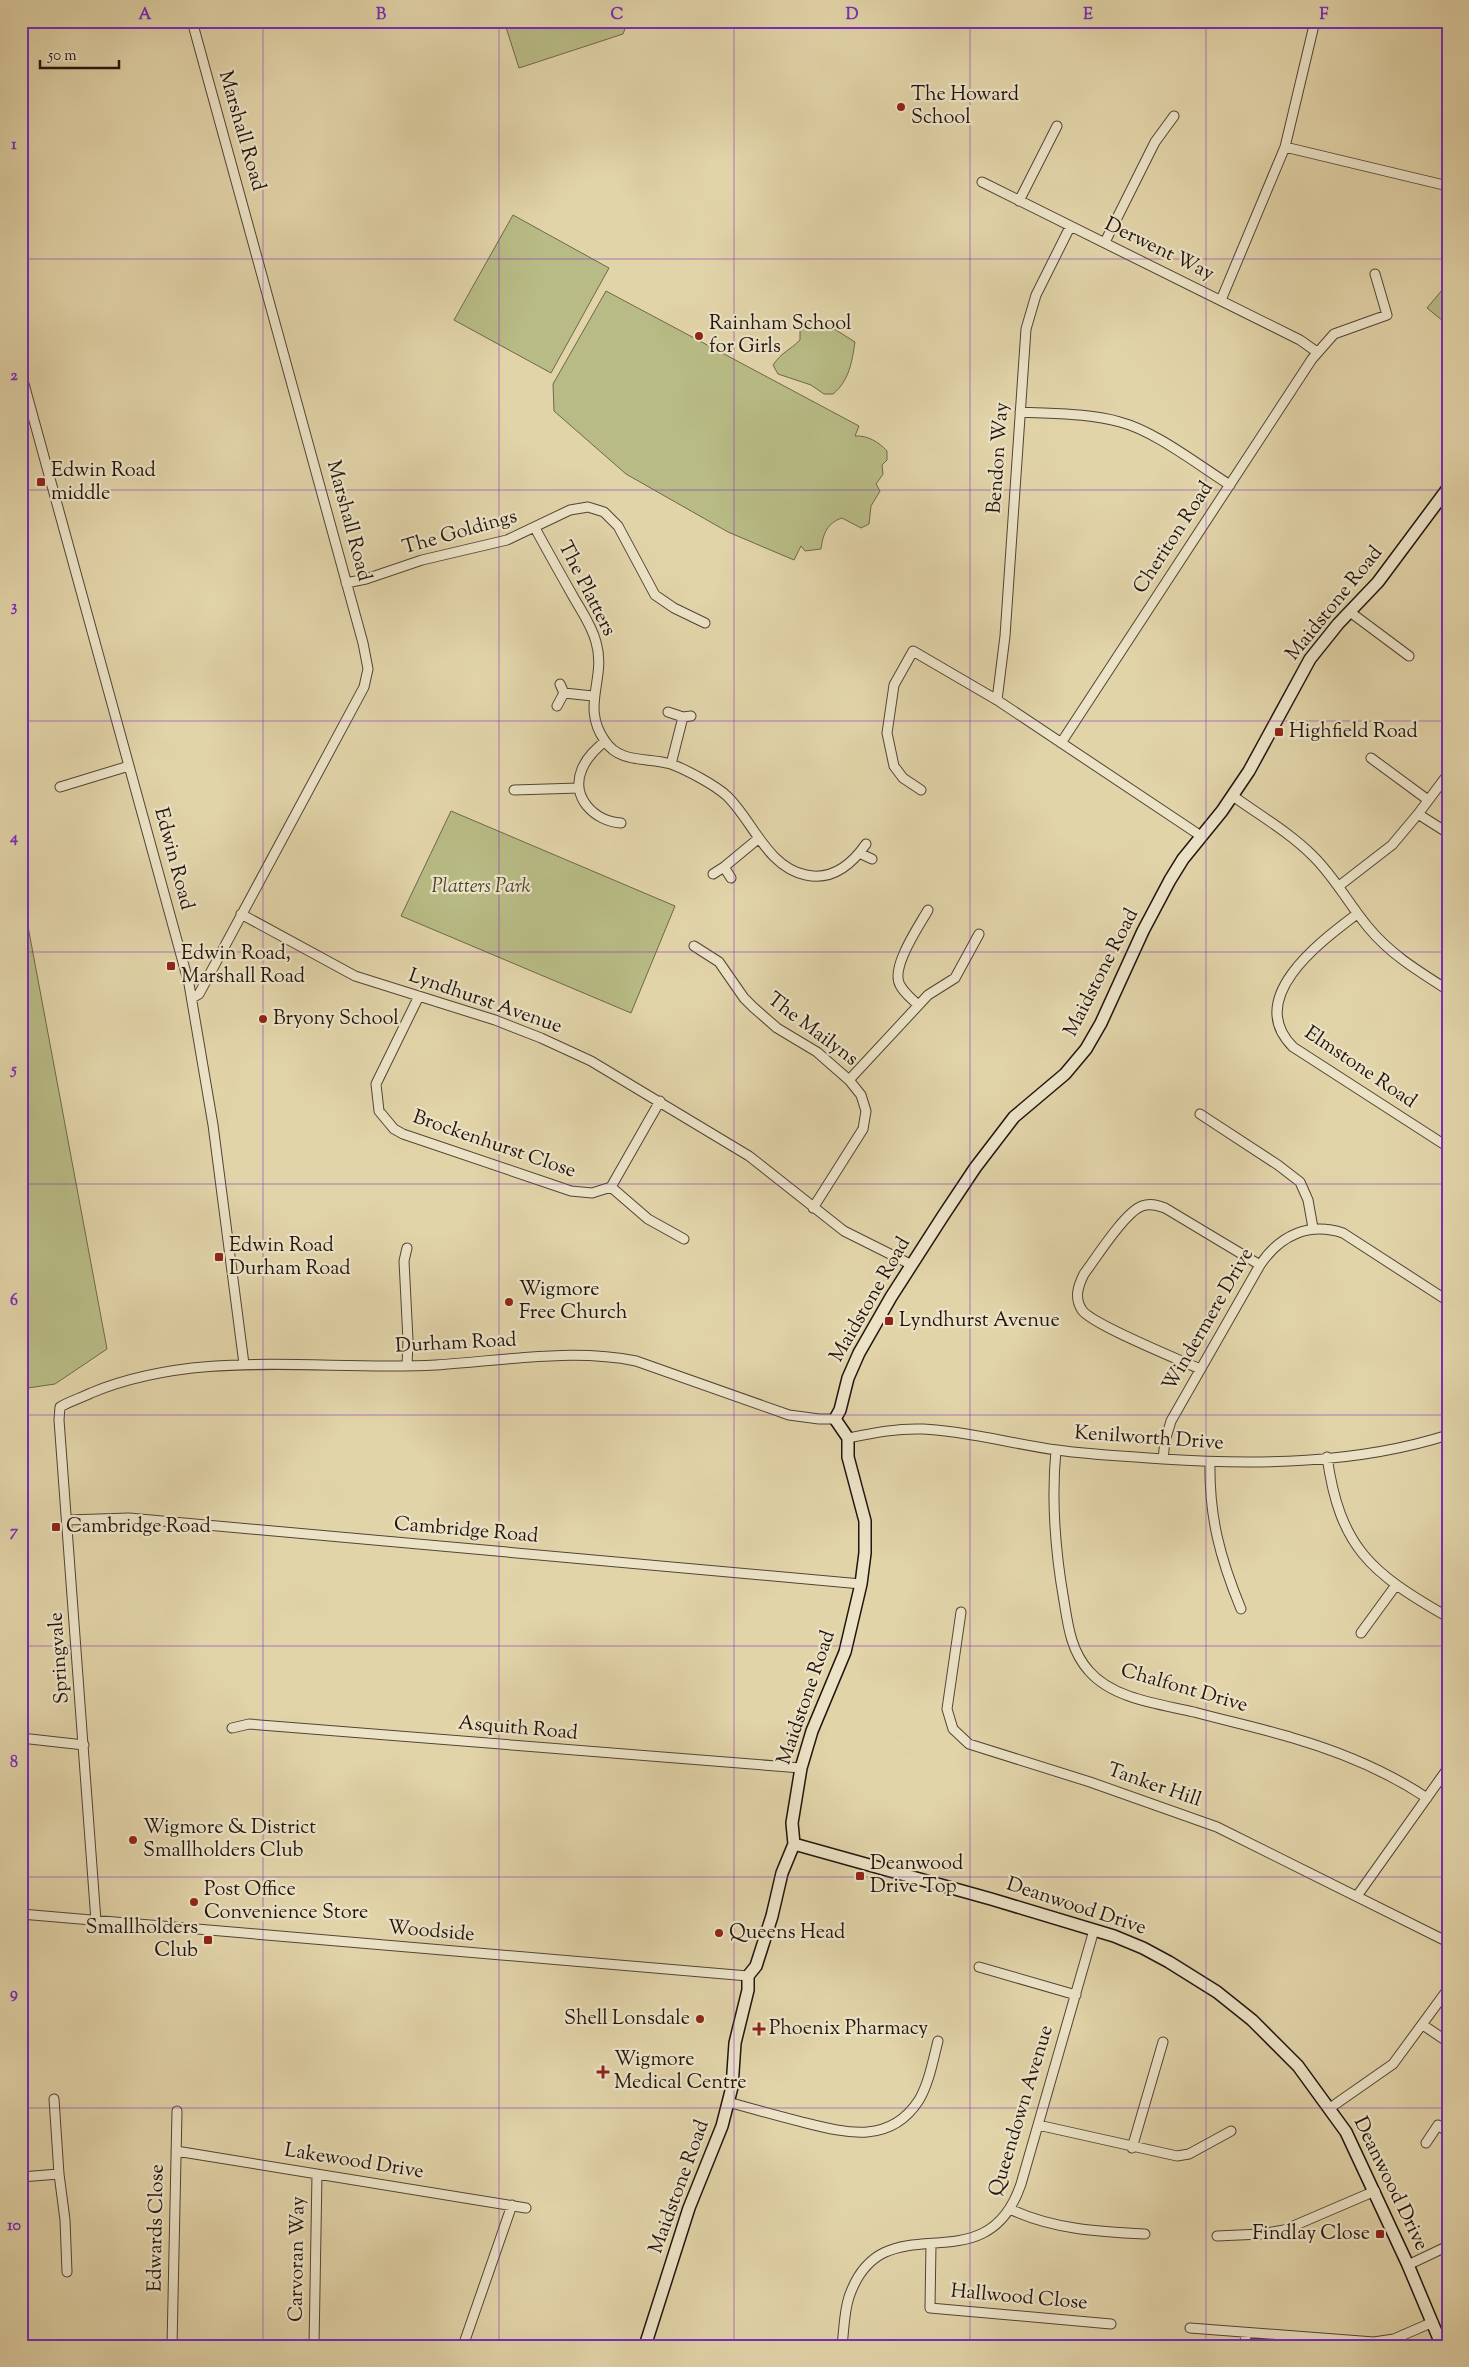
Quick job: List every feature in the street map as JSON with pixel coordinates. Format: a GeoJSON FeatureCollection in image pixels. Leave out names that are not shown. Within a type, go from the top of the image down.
{"type":"FeatureCollection","features":[{"type":"Feature","properties":{"kind":"street","name":"Marshall Road"},"geometry":{"type":"LineString","coordinates":[[192,21],[274,312],[368,661],[368,677],[358,698],[199,994],[192,998]]}},
{"type":"Feature","properties":{"kind":"street"},"geometry":{"type":"LineString","coordinates":[[1221,300],[1285,147],[1315,21]]}},
{"type":"Feature","properties":{"kind":"street"},"geometry":{"type":"LineString","coordinates":[[1104,242],[1155,142],[1174,116]]}},
{"type":"Feature","properties":{"kind":"street"},"geometry":{"type":"LineString","coordinates":[[1019,201],[1057,126]]}},
{"type":"Feature","properties":{"kind":"street"},"geometry":{"type":"LineString","coordinates":[[1285,147],[1448,186]]}},
{"type":"Feature","properties":{"kind":"street","name":"Derwent Way"},"geometry":{"type":"LineString","coordinates":[[982,182],[1221,300],[1300,340],[1318,352]]}},
{"type":"Feature","properties":{"kind":"street","name":"Bendon Way"},"geometry":{"type":"LineString","coordinates":[[997,700],[1005,636],[1026,330],[1031,309],[1070,226]]}},
{"type":"Feature","properties":{"kind":"street","name":"Cheriton Road"},"geometry":{"type":"LineString","coordinates":[[1061,743],[1318,352],[1338,332],[1388,315],[1375,274]]}},
{"type":"Feature","properties":{"kind":"street","name":"Edwin Road"},"geometry":{"type":"LineString","coordinates":[[21,373],[192,998],[212,1125],[244,1364]]}},
{"type":"Feature","properties":{"kind":"street"},"geometry":{"type":"LineString","coordinates":[[1020,412],[1099,418],[1126,424],[1152,436],[1230,485]]}},
{"type":"Feature","properties":{"kind":"street","name":"Maidstone Road"},"geometry":{"type":"LineString","coordinates":[[835,1419],[840,1410],[848,1378],[859,1353],[975,1168],[1001,1133],[1036,1097],[1072,1066],[1086,1049],[1101,1023],[1170,880],[1201,836],[1233,796],[1259,755],[1305,667],[1326,638],[1378,582],[1447,492]]}},
{"type":"Feature","properties":{"kind":"street","name":"The Goldings"},"geometry":{"type":"LineString","coordinates":[[346,583],[366,579],[422,560],[507,540],[580,507],[588,507],[604,512],[618,526],[655,594],[674,608],[705,624]]}},
{"type":"Feature","properties":{"kind":"street","name":"The Platters"},"geometry":{"type":"LineString","coordinates":[[536,528],[596,640],[600,671],[593,696],[595,718],[605,741],[618,753],[627,757],[671,764],[718,789],[727,796],[759,838],[785,865],[807,875],[827,874],[838,871],[849,865],[866,844]]}},
{"type":"Feature","properties":{"kind":"street"},"geometry":{"type":"LineString","coordinates":[[1350,612],[1409,656]]}},
{"type":"Feature","properties":{"kind":"street"},"geometry":{"type":"LineString","coordinates":[[921,790],[903,778],[894,766],[887,733],[894,685],[913,651],[997,700],[1201,836]]}},
{"type":"Feature","properties":{"kind":"street"},"geometry":{"type":"LineString","coordinates":[[557,706],[562,688],[593,696]]}},
{"type":"Feature","properties":{"kind":"street"},"geometry":{"type":"LineString","coordinates":[[668,712],[686,716],[671,764]]}},
{"type":"Feature","properties":{"kind":"street"},"geometry":{"type":"LineString","coordinates":[[605,741],[594,751],[582,769],[580,788],[587,806],[594,814],[603,820],[621,823]]}},
{"type":"Feature","properties":{"kind":"street"},"geometry":{"type":"LineString","coordinates":[[1371,758],[1428,800]]}},
{"type":"Feature","properties":{"kind":"street"},"geometry":{"type":"LineString","coordinates":[[60,787],[129,766]]}},
{"type":"Feature","properties":{"kind":"street"},"geometry":{"type":"LineString","coordinates":[[1339,886],[1381,855],[1418,814],[1448,774]]}},
{"type":"Feature","properties":{"kind":"street"},"geometry":{"type":"LineString","coordinates":[[514,790],[580,788]]}},
{"type":"Feature","properties":{"kind":"street"},"geometry":{"type":"LineString","coordinates":[[1233,796],[1303,846],[1339,886],[1357,914],[1391,951],[1448,990]]}},
{"type":"Feature","properties":{"kind":"street"},"geometry":{"type":"LineString","coordinates":[[1418,814],[1448,833]]}},
{"type":"Feature","properties":{"kind":"street"},"geometry":{"type":"LineString","coordinates":[[713,874],[759,838]]}},
{"type":"Feature","properties":{"kind":"street"},"geometry":{"type":"LineString","coordinates":[[859,853],[872,859]]}},
{"type":"Feature","properties":{"kind":"street"},"geometry":{"type":"LineString","coordinates":[[724,867],[731,878]]}},
{"type":"Feature","properties":{"kind":"street"},"geometry":{"type":"LineString","coordinates":[[918,1005],[900,986],[898,975],[902,959],[928,910]]}},
{"type":"Feature","properties":{"kind":"street","name":"Lyndhurst Avenue"},"geometry":{"type":"LineString","coordinates":[[241,914],[355,976],[495,1020],[591,1061],[750,1156],[844,1231],[912,1266]]}},
{"type":"Feature","properties":{"kind":"street","name":"Elmstone Road"},"geometry":{"type":"LineString","coordinates":[[1357,914],[1312,951],[1284,986],[1277,1004],[1280,1028],[1293,1047],[1448,1147]]}},
{"type":"Feature","properties":{"kind":"street"},"geometry":{"type":"LineString","coordinates":[[849,1080],[918,1005],[955,978],[979,934]]}},
{"type":"Feature","properties":{"kind":"street","name":"The Mailyns"},"geometry":{"type":"LineString","coordinates":[[694,946],[719,962],[744,998],[765,1018],[786,1034],[817,1052],[849,1080],[864,1102],[865,1120],[863,1129],[813,1208]]}},
{"type":"Feature","properties":{"kind":"street","name":"Brockenhurst Close"},"geometry":{"type":"LineString","coordinates":[[419,996],[376,1084],[379,1111],[394,1129],[571,1191],[592,1193],[611,1187]]}},
{"type":"Feature","properties":{"kind":"street"},"geometry":{"type":"LineString","coordinates":[[660,1101],[611,1187],[648,1219],[684,1239]]}},
{"type":"Feature","properties":{"kind":"street"},"geometry":{"type":"LineString","coordinates":[[1200,1114],[1278,1165],[1300,1182],[1308,1200],[1313,1228]]}},
{"type":"Feature","properties":{"kind":"street"},"geometry":{"type":"LineString","coordinates":[[1200,1369],[1102,1325],[1086,1315],[1078,1299],[1079,1284],[1084,1274],[1129,1214],[1148,1204],[1173,1212],[1260,1264]]}},
{"type":"Feature","properties":{"kind":"street","name":"Windermere Drive"},"geometry":{"type":"LineString","coordinates":[[1163,1459],[1168,1429],[1200,1369],[1260,1264],[1272,1249],[1288,1237],[1313,1228],[1343,1232],[1448,1301]]}},
{"type":"Feature","properties":{"kind":"street"},"geometry":{"type":"LineString","coordinates":[[407,1248],[404,1261],[408,1340],[407,1366]]}},
{"type":"Feature","properties":{"kind":"street","name":"Durham Road"},"geometry":{"type":"LineString","coordinates":[[73,1401],[115,1384],[141,1377],[200,1368],[244,1364],[407,1366],[532,1358],[615,1358],[656,1368],[789,1415],[835,1419]]}},
{"type":"Feature","properties":{"kind":"street","name":"Springvale"},"geometry":{"type":"LineString","coordinates":[[73,1401],[60,1408],[58,1412],[96,1920]]}},
{"type":"Feature","properties":{"kind":"street"},"geometry":{"type":"LineString","coordinates":[[835,1419],[848,1438]]}},
{"type":"Feature","properties":{"kind":"street","name":"Kenilworth Drive"},"geometry":{"type":"LineString","coordinates":[[848,1438],[891,1430],[923,1429],[956,1432],[1056,1450],[1210,1462],[1272,1462],[1391,1450],[1448,1435]]}},
{"type":"Feature","properties":{"kind":"street","name":"Maidstone Road"},"geometry":{"type":"LineString","coordinates":[[645,2346],[678,2241],[719,2135],[728,2102],[735,2043],[748,1990],[748,1976],[756,1966],[772,1916],[782,1873],[794,1844],[792,1823],[801,1768],[812,1731],[845,1652],[861,1584],[865,1553],[865,1521],[848,1457],[848,1438]]}},
{"type":"Feature","properties":{"kind":"street","name":"Chalfont Drive"},"geometry":{"type":"LineString","coordinates":[[1056,1450],[1052,1501],[1057,1564],[1072,1642],[1082,1662],[1096,1678],[1113,1688],[1137,1698],[1270,1732],[1344,1754],[1389,1775],[1427,1798]]}},
{"type":"Feature","properties":{"kind":"street"},"geometry":{"type":"LineString","coordinates":[[1327,1457],[1336,1502],[1352,1542],[1359,1551],[1396,1585],[1448,1617]]}},
{"type":"Feature","properties":{"kind":"street"},"geometry":{"type":"LineString","coordinates":[[1210,1462],[1211,1503],[1216,1535],[1225,1568],[1241,1609]]}},
{"type":"Feature","properties":{"kind":"street","name":"Cambridge Road"},"geometry":{"type":"LineString","coordinates":[[67,1520],[129,1518],[861,1584]]}},
{"type":"Feature","properties":{"kind":"street"},"geometry":{"type":"LineString","coordinates":[[1361,1633],[1396,1585]]}},
{"type":"Feature","properties":{"kind":"street","name":"Tanker Hill"},"geometry":{"type":"LineString","coordinates":[[961,1612],[947,1709],[953,1728],[969,1744],[1090,1782],[1217,1827],[1448,1942]]}},
{"type":"Feature","properties":{"kind":"street","name":"Asquith Road"},"geometry":{"type":"LineString","coordinates":[[232,1728],[249,1724],[801,1768]]}},
{"type":"Feature","properties":{"kind":"street"},"geometry":{"type":"LineString","coordinates":[[21,1738],[84,1745]]}},
{"type":"Feature","properties":{"kind":"street"},"geometry":{"type":"LineString","coordinates":[[1357,1896],[1448,1768]]}},
{"type":"Feature","properties":{"kind":"street","name":"Deanwood Drive"},"geometry":{"type":"LineString","coordinates":[[794,1844],[1094,1930],[1143,1948],[1181,1968],[1217,1992],[1252,2020],[1284,2051],[1310,2080],[1346,2132],[1408,2264],[1442,2346]]}},
{"type":"Feature","properties":{"kind":"street","name":"Woodside"},"geometry":{"type":"LineString","coordinates":[[21,1914],[748,1976]]}},
{"type":"Feature","properties":{"kind":"street","name":"Queendown Avenue"},"geometry":{"type":"LineString","coordinates":[[842,2346],[847,2302],[854,2283],[864,2268],[877,2256],[895,2247],[958,2242],[976,2237],[987,2232],[1010,2209],[1021,2184],[1094,1930]]}},
{"type":"Feature","properties":{"kind":"street"},"geometry":{"type":"LineString","coordinates":[[979,1967],[1076,1995]]}},
{"type":"Feature","properties":{"kind":"street"},"geometry":{"type":"LineString","coordinates":[[1330,2108],[1393,2064],[1448,1989]]}},
{"type":"Feature","properties":{"kind":"street"},"geometry":{"type":"LineString","coordinates":[[1422,2025],[1448,2042]]}},
{"type":"Feature","properties":{"kind":"street"},"geometry":{"type":"LineString","coordinates":[[728,2102],[836,2130],[860,2134],[871,2132],[896,2123],[912,2110],[925,2086],[938,2042]]}},
{"type":"Feature","properties":{"kind":"street"},"geometry":{"type":"LineString","coordinates":[[1132,2148],[1162,2042]]}},
{"type":"Feature","properties":{"kind":"street"},"geometry":{"type":"LineString","coordinates":[[54,2099],[59,2174],[65,2220],[67,2272]]}},
{"type":"Feature","properties":{"kind":"street","name":"Edwards Close"},"geometry":{"type":"LineString","coordinates":[[172,2346],[177,2111]]}},
{"type":"Feature","properties":{"kind":"street"},"geometry":{"type":"LineString","coordinates":[[1038,2125],[1132,2148],[1183,2156],[1231,2131]]}},
{"type":"Feature","properties":{"kind":"street"},"geometry":{"type":"LineString","coordinates":[[1426,2143],[1438,2125],[1448,2132]]}},
{"type":"Feature","properties":{"kind":"street","name":"Lakewood Drive"},"geometry":{"type":"LineString","coordinates":[[176,2151],[526,2208]]}},
{"type":"Feature","properties":{"kind":"street"},"geometry":{"type":"LineString","coordinates":[[21,2177],[59,2174]]}},
{"type":"Feature","properties":{"kind":"street","name":"Carvoran Way"},"geometry":{"type":"LineString","coordinates":[[314,2346],[317,2174]]}},
{"type":"Feature","properties":{"kind":"street"},"geometry":{"type":"LineString","coordinates":[[1217,2236],[1261,2234],[1284,2230],[1374,2191]]}},
{"type":"Feature","properties":{"kind":"street"},"geometry":{"type":"LineString","coordinates":[[463,2346],[512,2205]]}},
{"type":"Feature","properties":{"kind":"street"},"geometry":{"type":"LineString","coordinates":[[1010,2209],[1035,2219],[1085,2229],[1145,2234]]}},
{"type":"Feature","properties":{"kind":"street","name":"Hallwood Close"},"geometry":{"type":"LineString","coordinates":[[931,2244],[930,2308],[1111,2324]]}},
{"type":"Feature","properties":{"kind":"street"},"geometry":{"type":"LineString","coordinates":[[1408,2264],[1448,2246]]}},
{"type":"Feature","properties":{"kind":"street"},"geometry":{"type":"LineString","coordinates":[[1190,2328],[1374,2344],[1394,2339],[1432,2322]]}},
{"type":"Feature","properties":{"kind":"street"},"geometry":{"type":"LineString","coordinates":[[1245,2346],[1246,2333]]}},
{"type":"Feature","properties":{"kind":"green space"},"geometry":{"type":"Polygon","coordinates":[[[504,21],[628,21],[623,34],[519,68],[504,21]]]}},
{"type":"Feature","properties":{"kind":"green space"},"geometry":{"type":"Polygon","coordinates":[[[513,215],[609,268],[551,373],[454,320],[513,215]]]}},
{"type":"Feature","properties":{"kind":"green space"},"geometry":{"type":"Polygon","coordinates":[[[1448,283],[1448,325],[1427,308],[1448,283]]]}},
{"type":"Feature","properties":{"kind":"green space"},"geometry":{"type":"Polygon","coordinates":[[[606,291],[859,426],[855,436],[868,438],[884,448],[887,451],[887,460],[882,465],[883,474],[876,484],[880,491],[871,506],[869,524],[861,528],[842,518],[837,520],[829,526],[821,549],[805,551],[801,546],[794,560],[728,532],[626,474],[554,411],[553,384],[606,291]]]}},
{"type":"Feature","properties":{"kind":"green space"},"geometry":{"type":"Polygon","coordinates":[[[807,320],[820,320],[855,342],[851,364],[846,377],[833,394],[824,394],[811,385],[778,374],[773,365],[800,340],[800,331],[807,320]]]}},
{"type":"Feature","properties":{"kind":"green space","name":"Platters Park"},"geometry":{"type":"Polygon","coordinates":[[[451,811],[675,906],[631,1013],[401,916],[451,811]]]}},
{"type":"Feature","properties":{"kind":"green space"},"geometry":{"type":"Polygon","coordinates":[[[21,908],[24,921],[27,921],[107,1349],[55,1384],[21,1389],[21,908]]]}},
{"type":"Feature","properties":{"kind":"place","name":"The Howard School"},"geometry":{"type":"Point","coordinates":[901,107]}},
{"type":"Feature","properties":{"kind":"place","name":"Rainham School for Girls"},"geometry":{"type":"Point","coordinates":[699,336]}},
{"type":"Feature","properties":{"kind":"place","name":"Edwin Road middle"},"geometry":{"type":"Point","coordinates":[41,482]}},
{"type":"Feature","properties":{"kind":"place","name":"Highfield Road"},"geometry":{"type":"Point","coordinates":[1279,732]}},
{"type":"Feature","properties":{"kind":"place","name":"Edwin Road, Marshall Road"},"geometry":{"type":"Point","coordinates":[171,966]}},
{"type":"Feature","properties":{"kind":"place","name":"Bryony School"},"geometry":{"type":"Point","coordinates":[263,1019]}},
{"type":"Feature","properties":{"kind":"place","name":"Edwin Road Durham Road"},"geometry":{"type":"Point","coordinates":[219,1257]}},
{"type":"Feature","properties":{"kind":"place","name":"Wigmore Free Church"},"geometry":{"type":"Point","coordinates":[509,1302]}},
{"type":"Feature","properties":{"kind":"place","name":"Lyndhurst Avenue"},"geometry":{"type":"Point","coordinates":[889,1321]}},
{"type":"Feature","properties":{"kind":"place","name":"Cambridge Road"},"geometry":{"type":"Point","coordinates":[56,1527]}},
{"type":"Feature","properties":{"kind":"place","name":"Wigmore & District Smallholders Club"},"geometry":{"type":"Point","coordinates":[133,1840]}},
{"type":"Feature","properties":{"kind":"place","name":"Deanwood Drive Top"},"geometry":{"type":"Point","coordinates":[860,1876]}},
{"type":"Feature","properties":{"kind":"place","name":"Post Office Convenience Store"},"geometry":{"type":"Point","coordinates":[194,1902]}},
{"type":"Feature","properties":{"kind":"place","name":"Queens Head"},"geometry":{"type":"Point","coordinates":[719,1933]}},
{"type":"Feature","properties":{"kind":"place","name":"Smallholders Club"},"geometry":{"type":"Point","coordinates":[208,1940]}},
{"type":"Feature","properties":{"kind":"place","name":"Shell Lonsdale"},"geometry":{"type":"Point","coordinates":[700,2019]}},
{"type":"Feature","properties":{"kind":"place","name":"Phoenix Pharmacy"},"geometry":{"type":"Point","coordinates":[759,2029]}},
{"type":"Feature","properties":{"kind":"place","name":"Wigmore Medical Centre"},"geometry":{"type":"Point","coordinates":[603,2072]}},
{"type":"Feature","properties":{"kind":"place","name":"Findlay Close"},"geometry":{"type":"Point","coordinates":[1380,2234]}}]}
